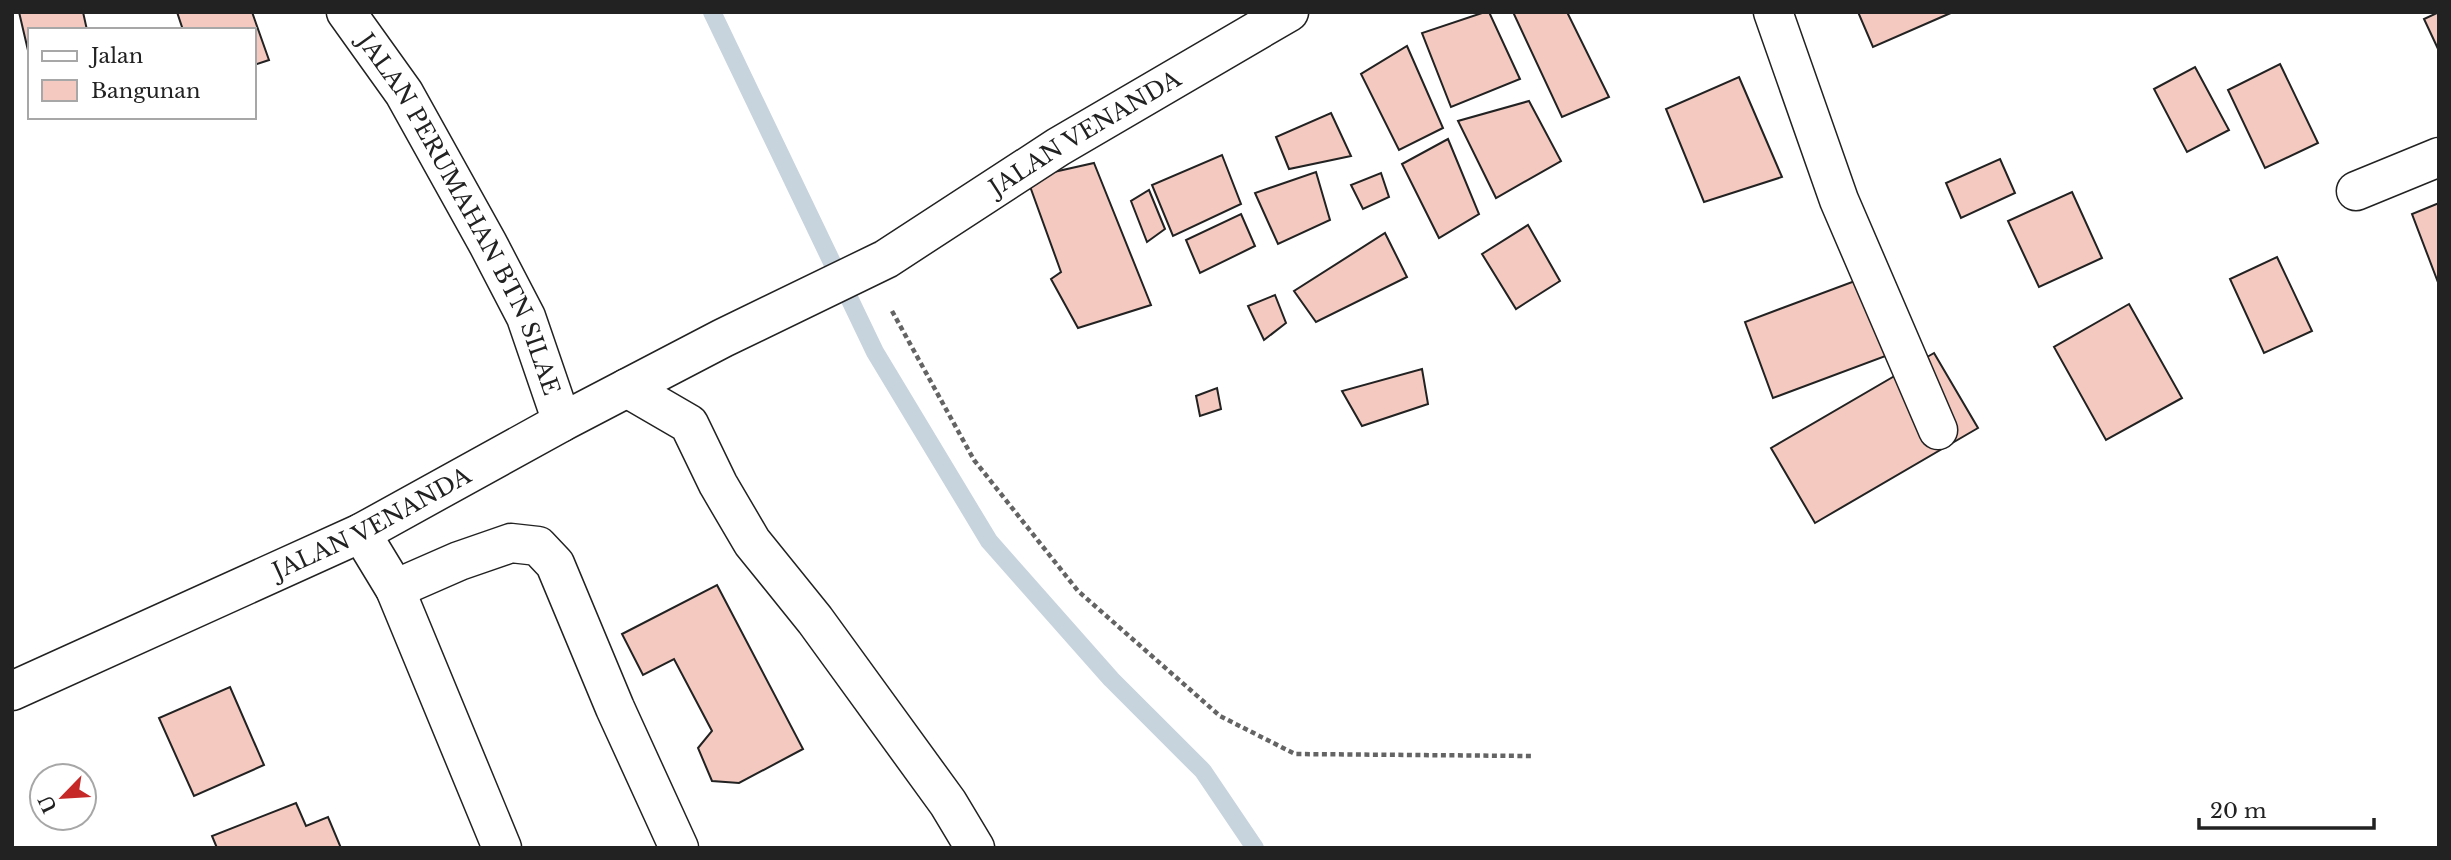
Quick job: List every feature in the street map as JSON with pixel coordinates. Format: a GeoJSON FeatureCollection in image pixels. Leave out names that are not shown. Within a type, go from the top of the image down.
{"type":"FeatureCollection","features":[{"type":"Feature","properties":{"kind":"street","name":"JALAN PERUMAHAN BTN SILAE"},"geometry":{"type":"LineString","coordinates":[[346,12],[404,93],[488,244],[526,317],[562,422]]}},
{"type":"Feature","properties":{"kind":"street","name":"JALAN VENANDA"},"geometry":{"type":"LineString","coordinates":[[12,691],[361,533],[562,422],[723,338],[877,263],[1058,147],[1289,12]]}},
{"type":"Feature","properties":{"kind":"street"},"geometry":{"type":"LineString","coordinates":[[1773,12],[1839,200],[1938,430]]}},
{"type":"Feature","properties":{"kind":"street"},"geometry":{"type":"LineString","coordinates":[[2356,191],[2439,157]]}},
{"type":"Feature","properties":{"kind":"street"},"geometry":{"type":"LineString","coordinates":[[627,388],[689,424],[718,485],[752,542],[815,620],[870,695],[948,803],[975,848]]}},
{"type":"Feature","properties":{"kind":"street"},"geometry":{"type":"LineString","coordinates":[[361,533],[395,589],[502,848]]}},
{"type":"Feature","properties":{"kind":"street"},"geometry":{"type":"LineString","coordinates":[[395,589],[459,561],[511,543],[538,546],[555,565],[615,708],[679,848]]}},
{"type":"Feature","properties":{"kind":"path"},"geometry":{"type":"LineString","coordinates":[[877,263],[974,460],[1078,592],[1220,716],[1295,754],[1532,756]]}},
{"type":"Feature","properties":{"kind":"building"},"geometry":{"type":"Polygon","coordinates":[[[19,12],[83,12],[87,28],[28,28],[28,50],[19,12]]]}},
{"type":"Feature","properties":{"kind":"building"},"geometry":{"type":"Polygon","coordinates":[[[177,12],[252,12],[269,60],[256,64],[256,28],[182,28],[177,12]]]}},
{"type":"Feature","properties":{"kind":"building"},"geometry":{"type":"Polygon","coordinates":[[[1489,12],[1520,79],[1451,107],[1422,33],[1489,12]]]}},
{"type":"Feature","properties":{"kind":"building"},"geometry":{"type":"Polygon","coordinates":[[[1513,12],[1567,12],[1609,97],[1562,117],[1513,12]]]}},
{"type":"Feature","properties":{"kind":"building"},"geometry":{"type":"Polygon","coordinates":[[[1858,12],[1953,12],[1873,47],[1858,12]]]}},
{"type":"Feature","properties":{"kind":"building"},"geometry":{"type":"Polygon","coordinates":[[[2439,12],[2439,51],[2424,19],[2439,12]]]}},
{"type":"Feature","properties":{"kind":"building"},"geometry":{"type":"Polygon","coordinates":[[[1407,46],[1443,128],[1399,150],[1361,74],[1407,46]]]}},
{"type":"Feature","properties":{"kind":"building"},"geometry":{"type":"Polygon","coordinates":[[[2280,64],[2318,143],[2265,168],[2228,90],[2280,64]]]}},
{"type":"Feature","properties":{"kind":"building"},"geometry":{"type":"Polygon","coordinates":[[[2195,67],[2229,130],[2187,152],[2154,89],[2195,67]]]}},
{"type":"Feature","properties":{"kind":"building"},"geometry":{"type":"Polygon","coordinates":[[[1739,77],[1782,177],[1704,202],[1666,109],[1739,77]]]}},
{"type":"Feature","properties":{"kind":"building"},"geometry":{"type":"Polygon","coordinates":[[[1529,101],[1561,161],[1496,198],[1458,121],[1529,101]]]}},
{"type":"Feature","properties":{"kind":"building"},"geometry":{"type":"Polygon","coordinates":[[[1331,113],[1351,156],[1289,169],[1276,137],[1331,113]]]}},
{"type":"Feature","properties":{"kind":"building"},"geometry":{"type":"Polygon","coordinates":[[[1448,139],[1479,214],[1439,238],[1402,164],[1448,139]]]}},
{"type":"Feature","properties":{"kind":"building"},"geometry":{"type":"Polygon","coordinates":[[[1222,155],[1241,204],[1173,236],[1152,185],[1222,155]]]}},
{"type":"Feature","properties":{"kind":"building"},"geometry":{"type":"Polygon","coordinates":[[[2000,159],[2015,193],[1961,218],[1946,183],[2000,159]]]}},
{"type":"Feature","properties":{"kind":"building"},"geometry":{"type":"Polygon","coordinates":[[[1094,163],[1151,305],[1078,328],[1051,279],[1061,272],[1027,178],[1094,163]]]}},
{"type":"Feature","properties":{"kind":"building"},"geometry":{"type":"Polygon","coordinates":[[[1316,172],[1330,220],[1278,244],[1255,193],[1316,172]]]}},
{"type":"Feature","properties":{"kind":"building"},"geometry":{"type":"Polygon","coordinates":[[[1381,173],[1389,197],[1363,209],[1351,185],[1381,173]]]}},
{"type":"Feature","properties":{"kind":"building"},"geometry":{"type":"Polygon","coordinates":[[[1149,190],[1165,229],[1147,242],[1131,201],[1149,190]]]}},
{"type":"Feature","properties":{"kind":"building"},"geometry":{"type":"Polygon","coordinates":[[[2072,192],[2102,258],[2039,287],[2008,221],[2072,192]]]}},
{"type":"Feature","properties":{"kind":"building"},"geometry":{"type":"Polygon","coordinates":[[[2439,203],[2439,285],[2412,214],[2439,203]]]}},
{"type":"Feature","properties":{"kind":"building"},"geometry":{"type":"Polygon","coordinates":[[[1241,214],[1255,246],[1200,273],[1186,240],[1241,214]]]}},
{"type":"Feature","properties":{"kind":"building"},"geometry":{"type":"Polygon","coordinates":[[[1528,225],[1560,281],[1516,309],[1482,254],[1528,225]]]}},
{"type":"Feature","properties":{"kind":"building"},"geometry":{"type":"Polygon","coordinates":[[[1385,233],[1407,277],[1316,322],[1294,291],[1385,233]]]}},
{"type":"Feature","properties":{"kind":"building"},"geometry":{"type":"Polygon","coordinates":[[[2277,257],[2312,331],[2264,353],[2230,279],[2277,257]]]}},
{"type":"Feature","properties":{"kind":"building"},"geometry":{"type":"Polygon","coordinates":[[[1879,272],[1907,348],[1773,398],[1745,322],[1879,272]]]}},
{"type":"Feature","properties":{"kind":"building"},"geometry":{"type":"Polygon","coordinates":[[[1275,295],[1286,323],[1264,340],[1248,306],[1275,295]]]}},
{"type":"Feature","properties":{"kind":"building"},"geometry":{"type":"Polygon","coordinates":[[[2129,304],[2182,398],[2106,440],[2054,347],[2129,304]]]}},
{"type":"Feature","properties":{"kind":"building"},"geometry":{"type":"Polygon","coordinates":[[[1934,353],[1978,428],[1815,523],[1771,448],[1934,353]]]}},
{"type":"Feature","properties":{"kind":"building"},"geometry":{"type":"Polygon","coordinates":[[[1422,369],[1428,404],[1362,426],[1342,391],[1422,369]]]}},
{"type":"Feature","properties":{"kind":"building"},"geometry":{"type":"Polygon","coordinates":[[[1217,388],[1221,409],[1200,416],[1196,396],[1217,388]]]}},
{"type":"Feature","properties":{"kind":"building"},"geometry":{"type":"Polygon","coordinates":[[[717,585],[803,749],[739,783],[712,781],[698,748],[712,731],[674,659],[643,675],[622,634],[717,585]]]}},
{"type":"Feature","properties":{"kind":"building"},"geometry":{"type":"Polygon","coordinates":[[[230,687],[264,765],[194,796],[159,718],[230,687]]]}},
{"type":"Feature","properties":{"kind":"building"},"geometry":{"type":"Polygon","coordinates":[[[296,803],[306,826],[328,817],[341,848],[217,848],[212,836],[296,803]]]}},
{"type":"Feature","properties":{"kind":"waterway"},"geometry":{"type":"LineString","coordinates":[[712,12],[875,352],[989,541],[1111,679],[1203,771],[1255,848]]}}]}
